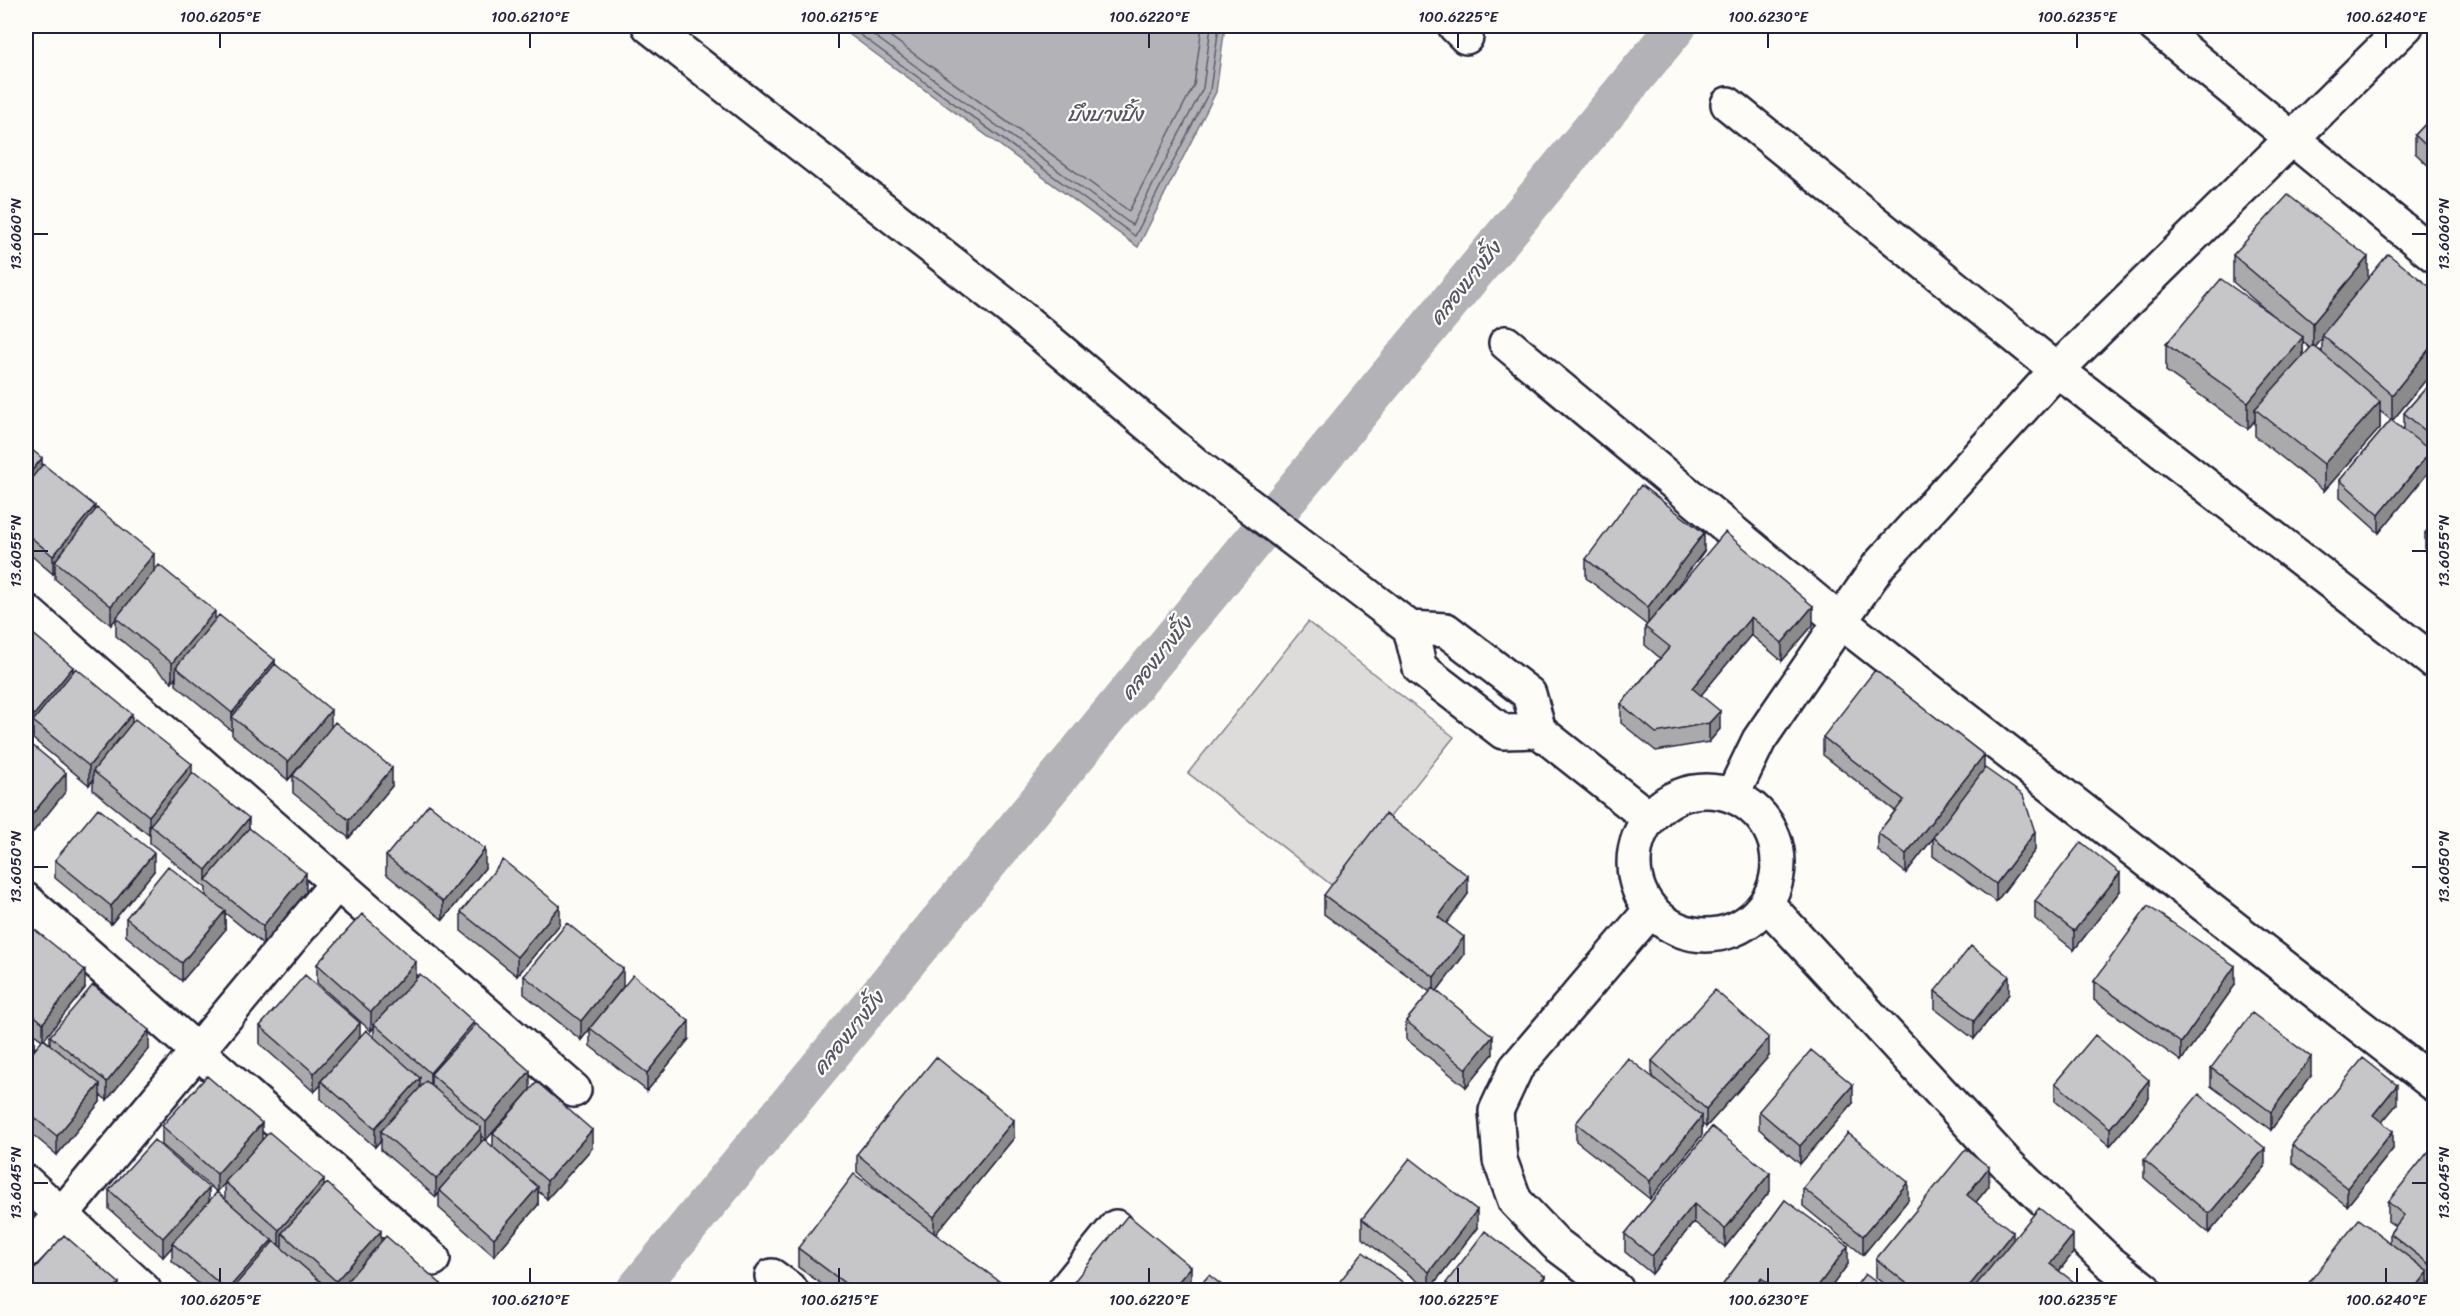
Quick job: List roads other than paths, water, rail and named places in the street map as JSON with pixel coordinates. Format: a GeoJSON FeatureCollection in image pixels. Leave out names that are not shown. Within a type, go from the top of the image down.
{"type":"FeatureCollection","features":[{"type":"Feature","properties":{"kind":"street"},"geometry":{"type":"LineString","coordinates":[[649,26],[1017,314],[1196,465],[1410,628],[1446,630],[1529,694],[1539,731],[1649,818]]}},
{"type":"Feature","properties":{"kind":"street"},"geometry":{"type":"LineString","coordinates":[[2155,26],[2292,136],[2434,255]]}},
{"type":"Feature","properties":{"kind":"street"},"geometry":{"type":"LineString","coordinates":[[1732,796],[1760,740],[1879,565],[2056,370],[2406,26]]}},
{"type":"Feature","properties":{"kind":"street"},"geometry":{"type":"LineString","coordinates":[[1728,104],[2056,370],[2434,662]]}},
{"type":"Feature","properties":{"kind":"street"},"geometry":{"type":"LineString","coordinates":[[1506,343],[1840,621],[2434,1084]]}},
{"type":"Feature","properties":{"kind":"street"},"geometry":{"type":"LineString","coordinates":[[26,611],[574,1090]]}},
{"type":"Feature","properties":{"kind":"street"},"geometry":{"type":"LineString","coordinates":[[1410,628],[1420,668],[1503,732],[1539,731]]}},
{"type":"Feature","properties":{"kind":"street"},"geometry":{"type":"LineString","coordinates":[[1709,792],[1732,796],[1750,807],[1765,822],[1775,842],[1778,862],[1775,884],[1766,903],[1751,919],[1732,930],[1710,935],[1688,933],[1667,924],[1651,910],[1638,888],[1633,864],[1638,840],[1649,818],[1666,803],[1687,794],[1709,792]]}},
{"type":"Feature","properties":{"kind":"street"},"geometry":{"type":"LineString","coordinates":[[26,1251],[62,1214],[199,1052],[337,883]]}},
{"type":"Feature","properties":{"kind":"street"},"geometry":{"type":"LineString","coordinates":[[26,900],[433,1258]]}},
{"type":"Feature","properties":{"kind":"street"},"geometry":{"type":"LineString","coordinates":[[1766,903],[2007,1164],[2108,1261],[2145,1290]]}},
{"type":"Feature","properties":{"kind":"street"},"geometry":{"type":"LineString","coordinates":[[1617,1290],[1557,1244],[1515,1201],[1500,1160],[1496,1111],[1516,1068],[1651,910]]}},
{"type":"Feature","properties":{"kind":"street"},"geometry":{"type":"LineString","coordinates":[[26,1182],[144,1290]]}},
{"type":"Feature","properties":{"kind":"street"},"geometry":{"type":"LineString","coordinates":[[1065,1290],[1116,1227]]}},
{"type":"Feature","properties":{"kind":"water","name":"บึงบางปิ้ง"},"geometry":{"type":"Polygon","coordinates":[[[838,26],[1225,26],[1216,92],[1138,247],[838,26]]]}},
{"type":"Feature","properties":{"kind":"waterway","name":"คลองบางปิ้ง"},"geometry":{"type":"LineString","coordinates":[[636,1290],[1677,26]]}}]}
